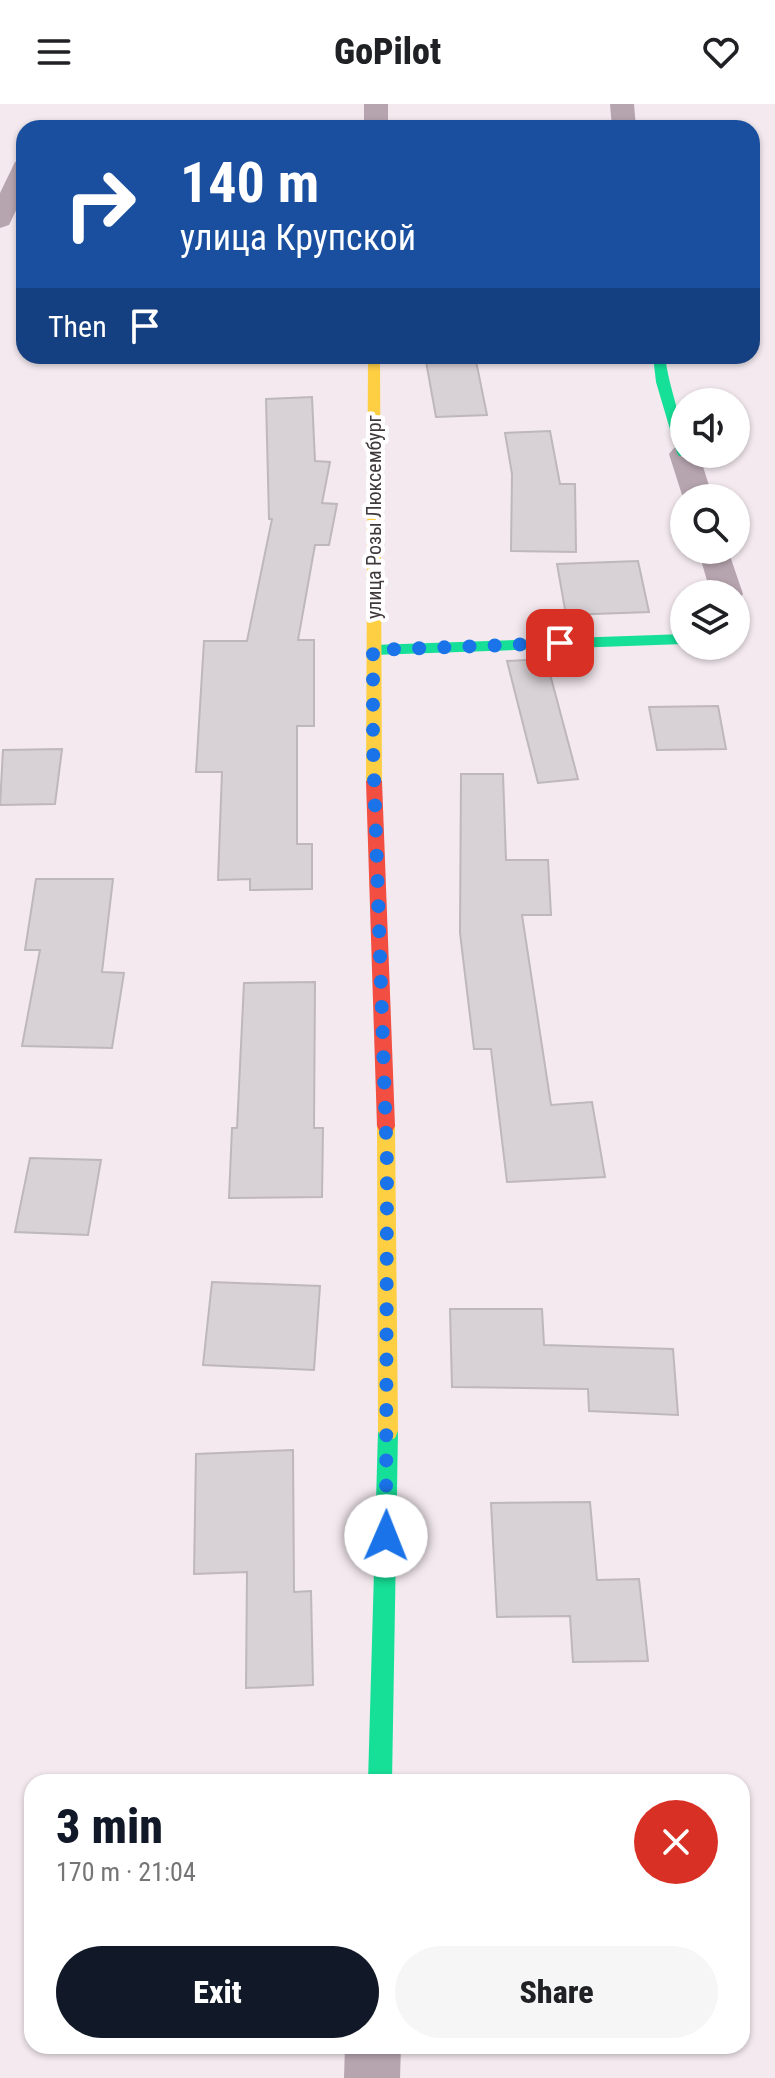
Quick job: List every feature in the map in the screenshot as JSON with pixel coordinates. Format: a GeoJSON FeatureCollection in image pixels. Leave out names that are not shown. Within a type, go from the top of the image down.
{"type":"FeatureCollection","features":[{"type":"Feature","properties":{"kind":"street"},"geometry":{"type":"LineString","coordinates":[[0,220],[16,185]]}},
{"type":"Feature","properties":{"kind":"street","name":"улица Розы Люксембург"},"geometry":{"type":"LineString","coordinates":[[374,364],[373,747],[387,1164],[388,1474],[380,1774]]}},
{"type":"Feature","properties":{"kind":"street"},"geometry":{"type":"LineString","coordinates":[[660,364],[670,408]]}},
{"type":"Feature","properties":{"kind":"street"},"geometry":{"type":"LineString","coordinates":[[373,650],[670,639]]}},
{"type":"Feature","properties":{"kind":"street"},"geometry":{"type":"LineString","coordinates":[[372,2078],[373,2054]]}},
{"type":"Feature","properties":{"kind":"building"},"geometry":{"type":"Polygon","coordinates":[[[426,364],[477,364],[487,415],[436,417],[426,364]]]}},
{"type":"Feature","properties":{"kind":"building"},"geometry":{"type":"Polygon","coordinates":[[[312,397],[315,461],[330,462],[322,503],[337,504],[329,545],[315,545],[298,640],[314,640],[314,726],[297,726],[297,844],[312,844],[312,889],[250,890],[250,879],[218,880],[222,772],[196,772],[204,641],[247,641],[272,519],[269,519],[266,399],[312,397]]]}},
{"type":"Feature","properties":{"kind":"building"},"geometry":{"type":"Polygon","coordinates":[[[550,431],[560,484],[575,484],[576,552],[511,551],[512,474],[505,433],[550,431]]]}},
{"type":"Feature","properties":{"kind":"building"},"geometry":{"type":"Polygon","coordinates":[[[638,561],[649,612],[566,615],[557,564],[638,561]]]}},
{"type":"Feature","properties":{"kind":"building"},"geometry":{"type":"Polygon","coordinates":[[[546,659],[578,779],[538,783],[507,661],[546,659]]]}},
{"type":"Feature","properties":{"kind":"building"},"geometry":{"type":"Polygon","coordinates":[[[718,706],[726,749],[657,750],[649,707],[718,706]]]}},
{"type":"Feature","properties":{"kind":"building"},"geometry":{"type":"Polygon","coordinates":[[[62,749],[55,804],[0,805],[3,750],[62,749]]]}},
{"type":"Feature","properties":{"kind":"building"},"geometry":{"type":"Polygon","coordinates":[[[461,774],[503,774],[506,860],[548,860],[551,915],[522,915],[551,1105],[592,1102],[605,1177],[507,1182],[491,1049],[474,1049],[460,933],[461,774]]]}},
{"type":"Feature","properties":{"kind":"building"},"geometry":{"type":"Polygon","coordinates":[[[36,879],[113,879],[102,972],[124,973],[112,1048],[22,1046],[40,950],[25,950],[36,879]]]}},
{"type":"Feature","properties":{"kind":"building"},"geometry":{"type":"Polygon","coordinates":[[[315,982],[314,1128],[323,1128],[322,1197],[229,1198],[232,1128],[237,1128],[244,983],[315,982]]]}},
{"type":"Feature","properties":{"kind":"building"},"geometry":{"type":"Polygon","coordinates":[[[30,1158],[101,1160],[88,1235],[15,1232],[30,1158]]]}},
{"type":"Feature","properties":{"kind":"building"},"geometry":{"type":"Polygon","coordinates":[[[212,1282],[320,1286],[314,1370],[203,1365],[212,1282]]]}},
{"type":"Feature","properties":{"kind":"building"},"geometry":{"type":"Polygon","coordinates":[[[450,1309],[542,1309],[544,1345],[673,1349],[678,1415],[589,1411],[588,1389],[452,1387],[450,1309]]]}},
{"type":"Feature","properties":{"kind":"building"},"geometry":{"type":"Polygon","coordinates":[[[293,1450],[294,1592],[311,1591],[313,1685],[246,1688],[247,1572],[194,1574],[196,1454],[293,1450]]]}},
{"type":"Feature","properties":{"kind":"building"},"geometry":{"type":"Polygon","coordinates":[[[590,1502],[597,1580],[639,1579],[648,1661],[573,1662],[570,1616],[497,1617],[491,1503],[590,1502]]]}},
{"type":"Feature","properties":{"kind":"traffic: fast"},"geometry":{"type":"LineString","coordinates":[[660,364],[670,408]]}},
{"type":"Feature","properties":{"kind":"traffic: fast"},"geometry":{"type":"LineString","coordinates":[[373,650],[670,639]]}},
{"type":"Feature","properties":{"kind":"traffic: fast"},"geometry":{"type":"LineString","coordinates":[[380,1774],[388,1431]]}},
{"type":"Feature","properties":{"kind":"traffic: slow"},"geometry":{"type":"LineString","coordinates":[[374,364],[374,781]]}},
{"type":"Feature","properties":{"kind":"traffic: slow"},"geometry":{"type":"LineString","coordinates":[[386,1126],[388,1431]]}},
{"type":"Feature","properties":{"kind":"traffic: jam"},"geometry":{"type":"LineString","coordinates":[[374,781],[386,1126]]}},
{"type":"Feature","properties":{"kind":"route"},"geometry":{"type":"LineString","coordinates":[[386,1536],[387,1164],[373,747],[373,650],[560,643]]}}]}
